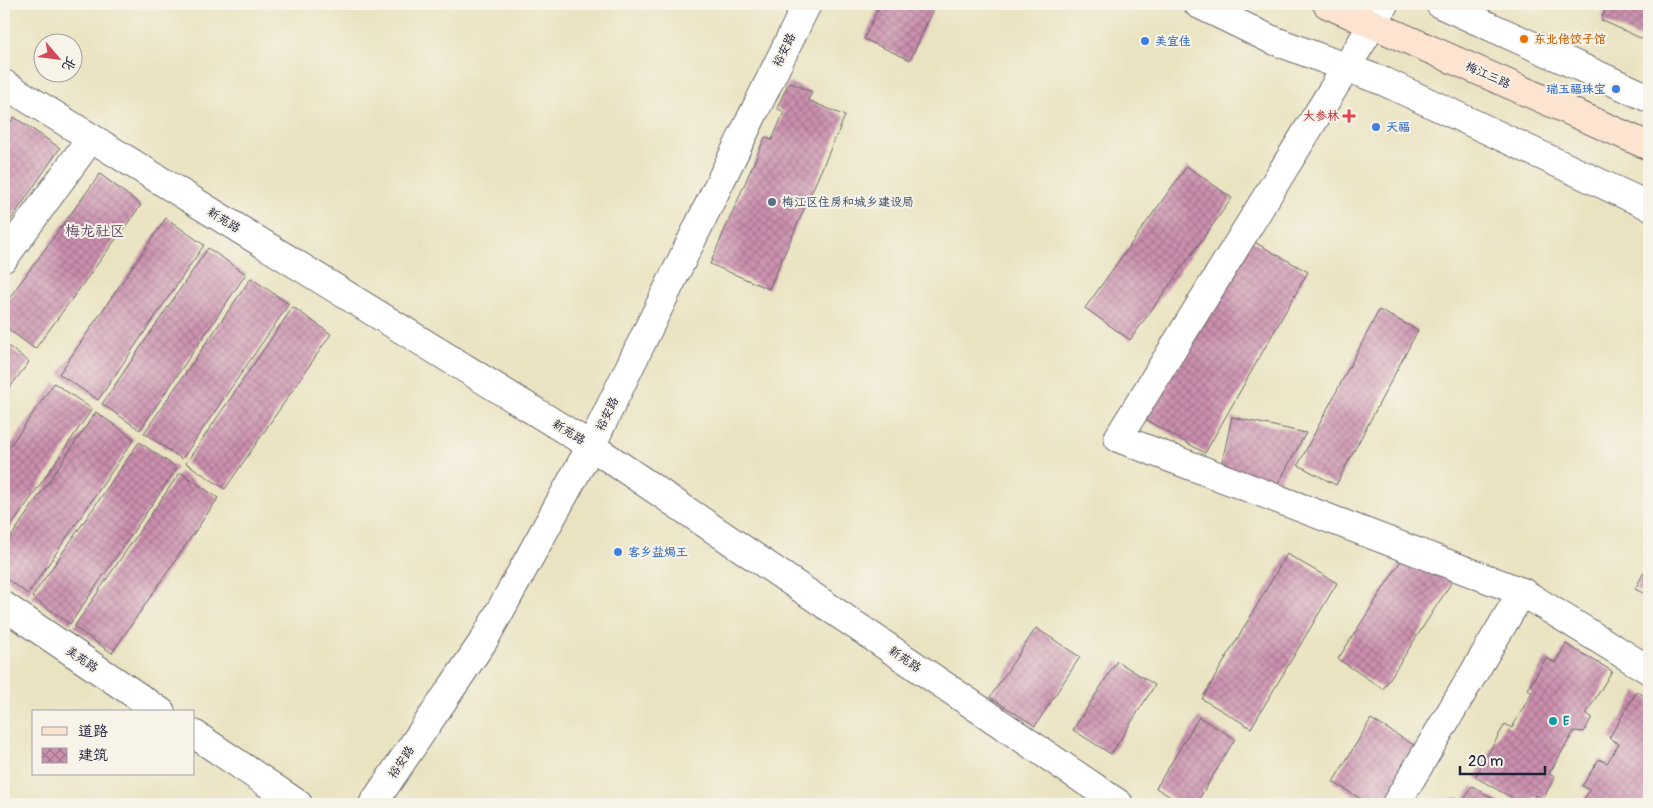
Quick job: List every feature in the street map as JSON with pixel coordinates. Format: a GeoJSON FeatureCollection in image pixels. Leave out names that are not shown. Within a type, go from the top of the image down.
{"type":"FeatureCollection","features":[{"type":"Feature","properties":{"kind":"main road","name":"梅江三路"},"geometry":{"type":"LineString","coordinates":[[1328,4],[1378,14],[1649,146]]}},
{"type":"Feature","properties":{"kind":"street","name":"裕安路"},"geometry":{"type":"LineString","coordinates":[[373,804],[484,640],[592,446],[807,4]]}},
{"type":"Feature","properties":{"kind":"street"},"geometry":{"type":"LineString","coordinates":[[1198,4],[1270,39],[1385,82],[1649,206]]}},
{"type":"Feature","properties":{"kind":"street"},"geometry":{"type":"LineString","coordinates":[[1440,4],[1649,98]]}},
{"type":"Feature","properties":{"kind":"street"},"geometry":{"type":"LineString","coordinates":[[1378,14],[1118,438],[1522,592],[1649,670]]}},
{"type":"Feature","properties":{"kind":"street","name":"新苑路"},"geometry":{"type":"LineString","coordinates":[[4,84],[592,446],[1119,804]]}},
{"type":"Feature","properties":{"kind":"street"},"geometry":{"type":"LineString","coordinates":[[4,258],[91,138]]}},
{"type":"Feature","properties":{"kind":"street"},"geometry":{"type":"LineString","coordinates":[[1396,804],[1522,592]]}},
{"type":"Feature","properties":{"kind":"street","name":"美苑路"},"geometry":{"type":"LineString","coordinates":[[4,606],[158,710]]}},
{"type":"Feature","properties":{"kind":"street"},"geometry":{"type":"LineString","coordinates":[[195,735],[298,804]]}},
{"type":"Feature","properties":{"kind":"building"},"geometry":{"type":"Polygon","coordinates":[[[880,4],[936,4],[910,60],[864,39],[880,4]]]}},
{"type":"Feature","properties":{"kind":"building"},"geometry":{"type":"Polygon","coordinates":[[[1608,4],[1649,4],[1649,42],[1601,20],[1608,4]]]}},
{"type":"Feature","properties":{"kind":"building","name":"梅江区住房和城乡建设局"},"geometry":{"type":"Polygon","coordinates":[[[789,82],[812,92],[808,100],[845,116],[769,289],[710,264],[765,137],[772,140],[784,112],[777,108],[789,82]]]}},
{"type":"Feature","properties":{"kind":"building"},"geometry":{"type":"Polygon","coordinates":[[[14,117],[60,148],[4,230],[4,132],[14,117]]]}},
{"type":"Feature","properties":{"kind":"building"},"geometry":{"type":"Polygon","coordinates":[[[1187,166],[1232,198],[1130,340],[1085,308],[1187,166]]]}},
{"type":"Feature","properties":{"kind":"building"},"geometry":{"type":"Polygon","coordinates":[[[100,174],[141,205],[35,349],[4,326],[4,305],[100,174]]]}},
{"type":"Feature","properties":{"kind":"building"},"geometry":{"type":"Polygon","coordinates":[[[166,218],[204,245],[98,400],[59,374],[166,218]]]}},
{"type":"Feature","properties":{"kind":"building"},"geometry":{"type":"Polygon","coordinates":[[[1247,238],[1308,272],[1205,453],[1144,419],[1247,238]]]}},
{"type":"Feature","properties":{"kind":"building"},"geometry":{"type":"Polygon","coordinates":[[[208,248],[246,274],[140,430],[102,404],[208,248]]]}},
{"type":"Feature","properties":{"kind":"building"},"geometry":{"type":"Polygon","coordinates":[[[251,278],[289,304],[182,459],[144,433],[251,278]]]}},
{"type":"Feature","properties":{"kind":"building"},"geometry":{"type":"Polygon","coordinates":[[[293,307],[331,334],[225,489],[186,463],[293,307]]]}},
{"type":"Feature","properties":{"kind":"building"},"geometry":{"type":"Polygon","coordinates":[[[1379,310],[1418,330],[1336,485],[1298,465],[1379,310]]]}},
{"type":"Feature","properties":{"kind":"building"},"geometry":{"type":"Polygon","coordinates":[[[4,343],[29,362],[4,395],[4,343]]]}},
{"type":"Feature","properties":{"kind":"building"},"geometry":{"type":"Polygon","coordinates":[[[54,383],[92,409],[4,537],[4,455],[54,383]]]}},
{"type":"Feature","properties":{"kind":"building"},"geometry":{"type":"Polygon","coordinates":[[[96,412],[134,439],[28,594],[4,577],[4,547],[96,412]]]}},
{"type":"Feature","properties":{"kind":"building"},"geometry":{"type":"Polygon","coordinates":[[[1232,417],[1306,433],[1269,500],[1216,489],[1232,417]]]}},
{"type":"Feature","properties":{"kind":"building"},"geometry":{"type":"Polygon","coordinates":[[[139,442],[177,468],[70,624],[32,597],[139,442]]]}},
{"type":"Feature","properties":{"kind":"building"},"geometry":{"type":"Polygon","coordinates":[[[180,472],[218,498],[112,653],[74,627],[180,472]]]}},
{"type":"Feature","properties":{"kind":"building"},"geometry":{"type":"Polygon","coordinates":[[[1411,545],[1457,574],[1383,689],[1338,659],[1411,545]]]}},
{"type":"Feature","properties":{"kind":"building"},"geometry":{"type":"Polygon","coordinates":[[[1287,554],[1337,583],[1251,728],[1202,699],[1287,554]]]}},
{"type":"Feature","properties":{"kind":"building"},"geometry":{"type":"Polygon","coordinates":[[[1649,563],[1649,596],[1635,589],[1649,563]]]}},
{"type":"Feature","properties":{"kind":"building"},"geometry":{"type":"Polygon","coordinates":[[[1036,628],[1080,657],[1035,726],[990,697],[1036,628]]]}},
{"type":"Feature","properties":{"kind":"building","name":"E"},"geometry":{"type":"Polygon","coordinates":[[[1566,644],[1612,671],[1586,714],[1592,717],[1584,732],[1574,731],[1549,774],[1555,777],[1542,800],[1535,795],[1530,804],[1523,804],[1475,777],[1505,724],[1512,728],[1532,692],[1528,689],[1546,658],[1555,663],[1566,644]]]}},
{"type":"Feature","properties":{"kind":"building"},"geometry":{"type":"Polygon","coordinates":[[[1117,661],[1155,685],[1111,754],[1073,730],[1117,661]]]}},
{"type":"Feature","properties":{"kind":"building"},"geometry":{"type":"Polygon","coordinates":[[[1637,691],[1649,699],[1649,804],[1581,804],[1590,790],[1582,786],[1599,759],[1607,763],[1619,744],[1609,738],[1637,691]]]}},
{"type":"Feature","properties":{"kind":"building"},"geometry":{"type":"Polygon","coordinates":[[[1199,717],[1235,739],[1196,804],[1182,804],[1156,788],[1199,717]]]}},
{"type":"Feature","properties":{"kind":"building"},"geometry":{"type":"Polygon","coordinates":[[[1371,719],[1417,747],[1382,804],[1369,804],[1333,782],[1371,719]]]}},
{"type":"Feature","properties":{"kind":"building"},"geometry":{"type":"Polygon","coordinates":[[[1472,786],[1503,804],[1450,804],[1454,797],[1463,802],[1472,786]]]}},
{"type":"Feature","properties":{"kind":"place","name":"东北佬饺子馆"},"geometry":{"type":"Point","coordinates":[1524,39]}},
{"type":"Feature","properties":{"kind":"place","name":"美宜佳"},"geometry":{"type":"Point","coordinates":[1145,41]}},
{"type":"Feature","properties":{"kind":"place","name":"瑞玉福珠宝"},"geometry":{"type":"Point","coordinates":[1616,89]}},
{"type":"Feature","properties":{"kind":"place","name":"大参林"},"geometry":{"type":"Point","coordinates":[1349,116]}},
{"type":"Feature","properties":{"kind":"place","name":"天福"},"geometry":{"type":"Point","coordinates":[1376,127]}},
{"type":"Feature","properties":{"kind":"place","name":"梅江区住房和城乡建设局"},"geometry":{"type":"Point","coordinates":[772,202]}},
{"type":"Feature","properties":{"kind":"place","name":"客乡盐焗王"},"geometry":{"type":"Point","coordinates":[618,552]}},
{"type":"Feature","properties":{"kind":"place","name":"E"},"geometry":{"type":"Point","coordinates":[1553,721]}},
{"type":"Feature","properties":{"kind":"district","name":"梅龙社区"},"geometry":{"type":"Point","coordinates":[95,231]}}]}
